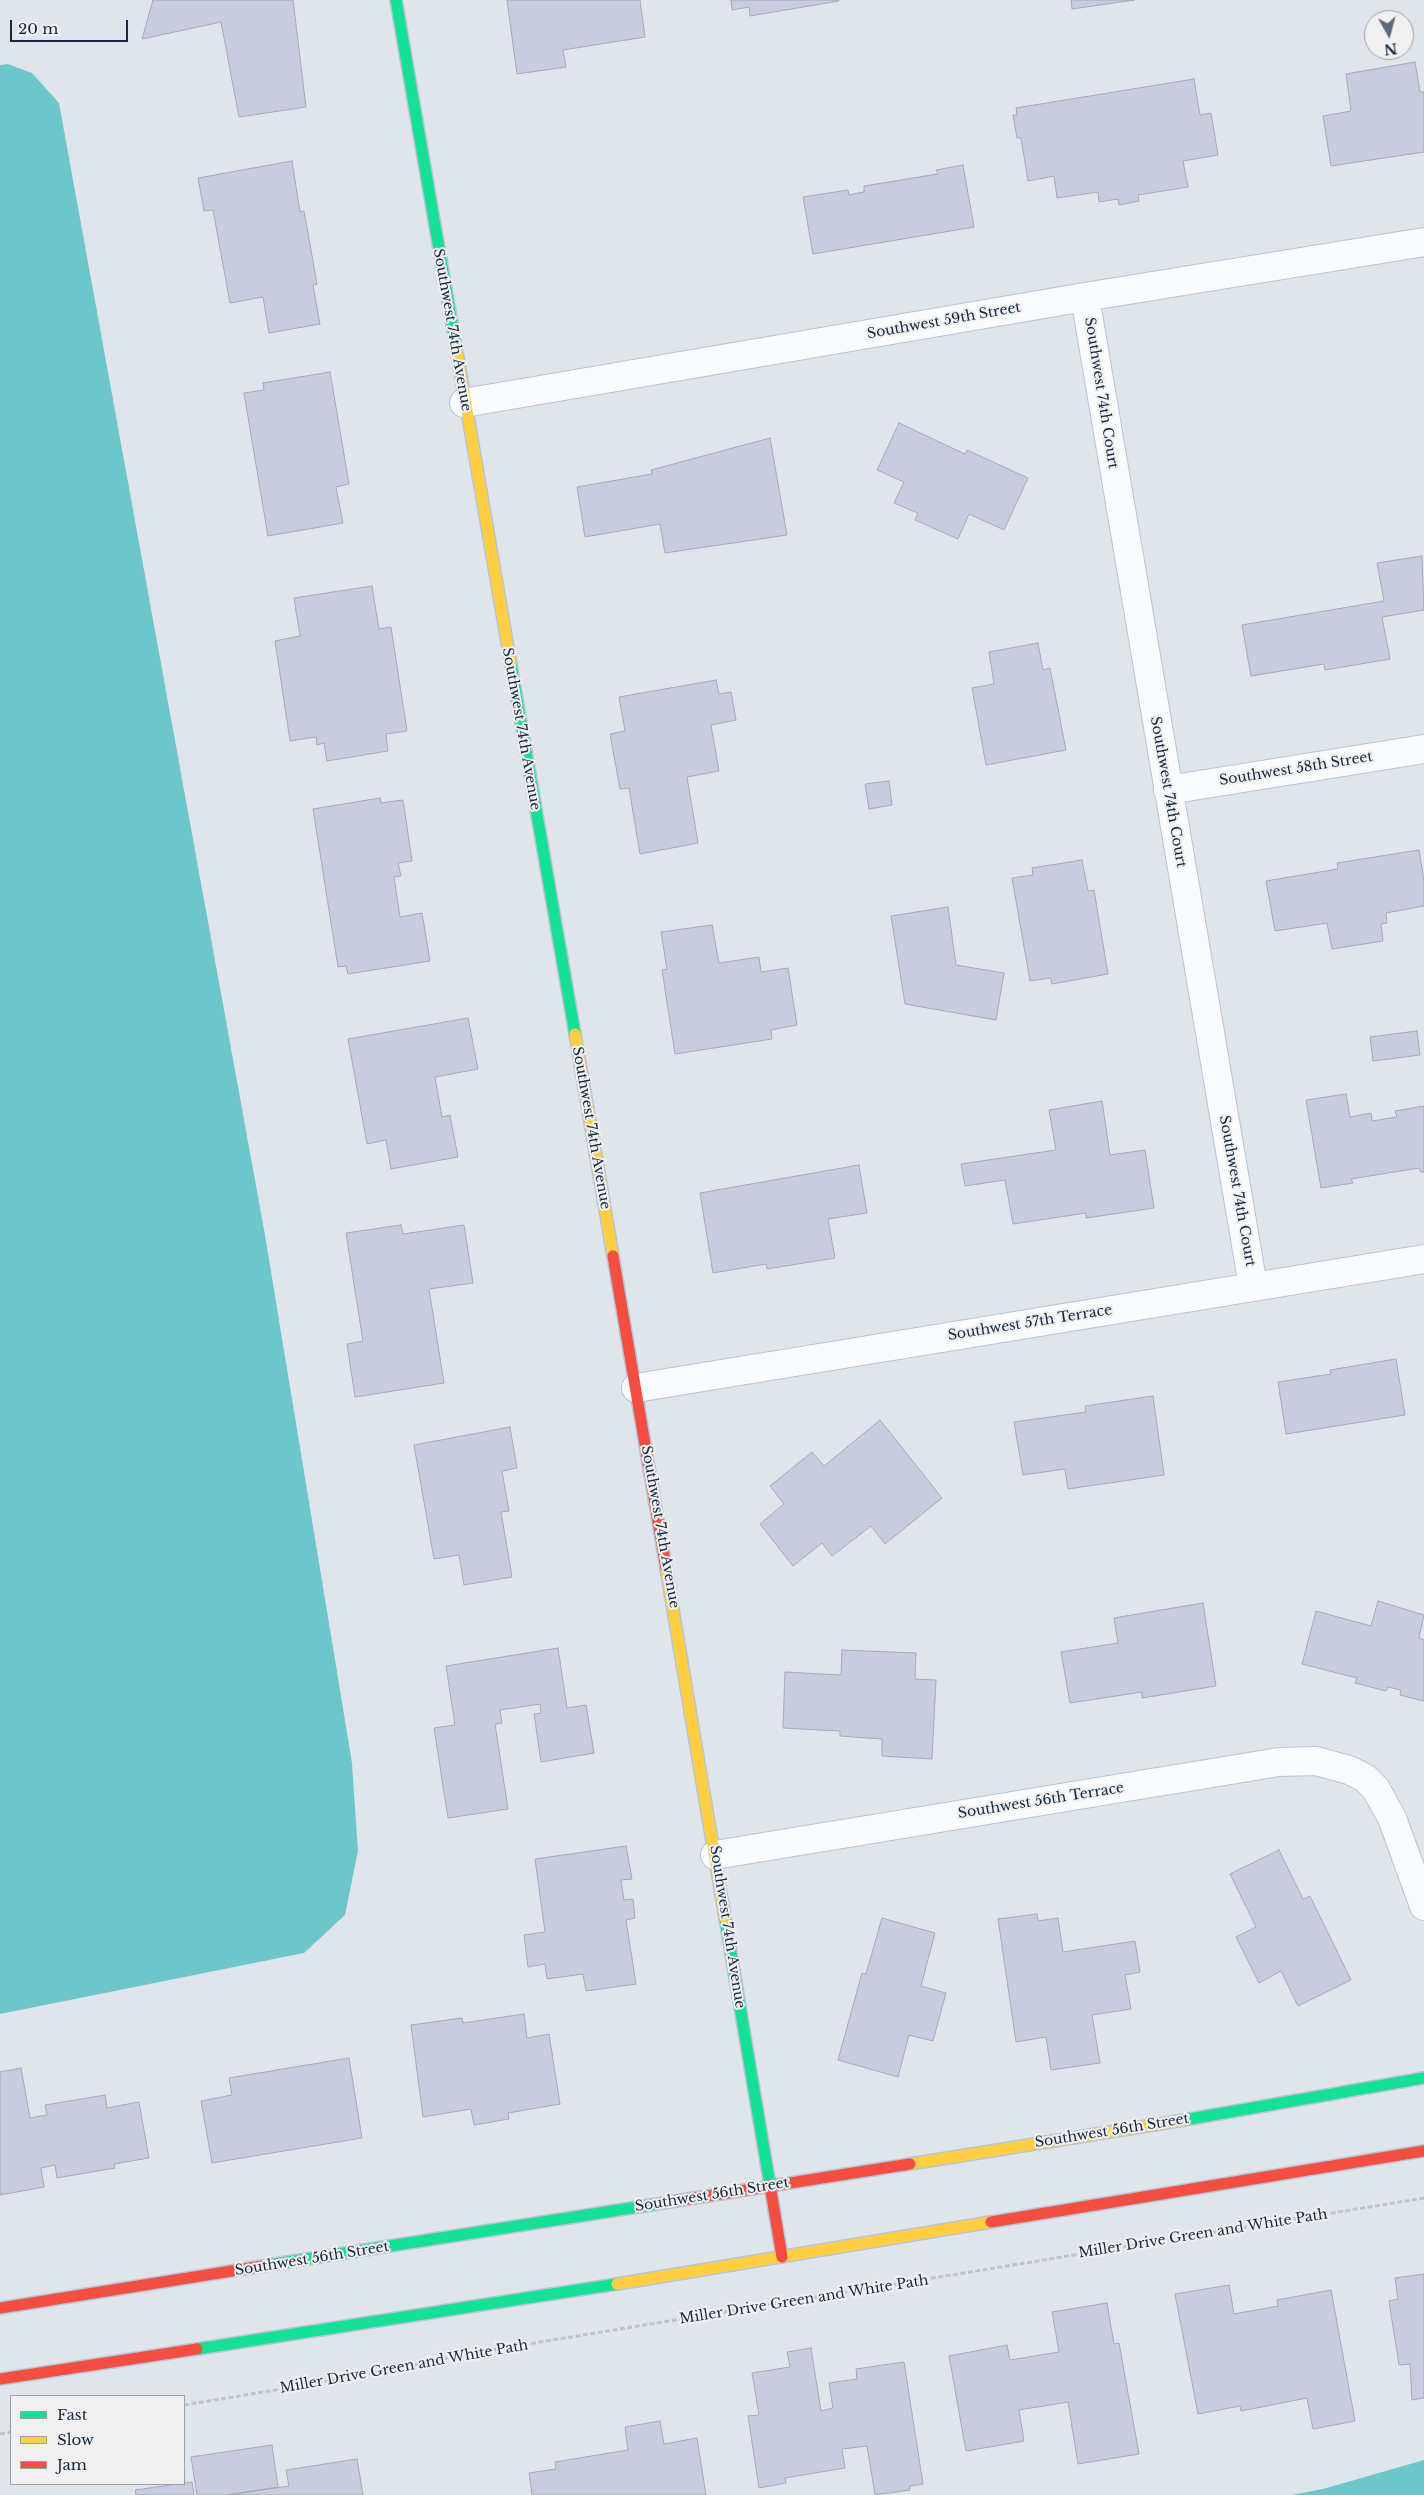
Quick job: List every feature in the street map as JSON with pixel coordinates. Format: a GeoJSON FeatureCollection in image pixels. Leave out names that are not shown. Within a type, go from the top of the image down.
{"type":"FeatureCollection","features":[{"type":"Feature","properties":{"kind":"main road","name":"Southwest 74th Avenue"},"geometry":{"type":"LineString","coordinates":[[396,0],[464,403],[636,1388],[782,2257]]}},
{"type":"Feature","properties":{"kind":"main road","name":"Southwest 56th Street"},"geometry":{"type":"LineString","coordinates":[[0,2308],[770,2185],[1122,2131],[1424,2078]]}},
{"type":"Feature","properties":{"kind":"main road"},"geometry":{"type":"LineString","coordinates":[[0,2379],[782,2257],[1424,2151]]}},
{"type":"Feature","properties":{"kind":"street","name":"Southwest 59th Street"},"geometry":{"type":"LineString","coordinates":[[464,403],[1085,297],[1424,242]]}},
{"type":"Feature","properties":{"kind":"street","name":"Southwest 74th Court"},"geometry":{"type":"LineString","coordinates":[[1085,297],[1253,1286]]}},
{"type":"Feature","properties":{"kind":"street","name":"Southwest 58th Street"},"geometry":{"type":"LineString","coordinates":[[1168,790],[1424,749]]}},
{"type":"Feature","properties":{"kind":"street","name":"Southwest 57th Terrace"},"geometry":{"type":"LineString","coordinates":[[636,1388],[1424,1258]]}},
{"type":"Feature","properties":{"kind":"street","name":"Southwest 56th Terrace"},"geometry":{"type":"LineString","coordinates":[[715,1855],[1279,1762],[1316,1761],[1349,1770],[1364,1778],[1376,1790],[1392,1818],[1424,1906]]}},
{"type":"Feature","properties":{"kind":"path","name":"Miller Drive Green and White Path"},"geometry":{"type":"LineString","coordinates":[[185,2405],[312,2384],[491,2350],[1424,2198]]}},
{"type":"Feature","properties":{"kind":"water"},"geometry":{"type":"Polygon","coordinates":[[[8,64],[32,73],[59,103],[265,1235],[352,1763],[358,1851],[345,1915],[304,1953],[0,2014],[0,65],[8,64]]]}},
{"type":"Feature","properties":{"kind":"water"},"geometry":{"type":"Polygon","coordinates":[[[1424,2460],[1424,2495],[1291,2495],[1323,2489],[1424,2460]]]}},
{"type":"Feature","properties":{"kind":"building"},"geometry":{"type":"Polygon","coordinates":[[[153,0],[293,0],[306,107],[239,117],[221,22],[142,39],[153,0]]]}},
{"type":"Feature","properties":{"kind":"building"},"geometry":{"type":"Polygon","coordinates":[[[507,0],[640,0],[645,37],[563,50],[566,67],[517,74],[507,0]]]}},
{"type":"Feature","properties":{"kind":"building"},"geometry":{"type":"Polygon","coordinates":[[[731,0],[839,1],[750,16],[749,7],[732,10],[731,0]]]}},
{"type":"Feature","properties":{"kind":"building"},"geometry":{"type":"Polygon","coordinates":[[[1071,0],[1135,0],[1072,9],[1071,0]]]}},
{"type":"Feature","properties":{"kind":"building"},"geometry":{"type":"Polygon","coordinates":[[[1415,62],[1420,92],[1424,92],[1424,152],[1331,166],[1323,116],[1351,111],[1346,74],[1415,62]]]}},
{"type":"Feature","properties":{"kind":"building"},"geometry":{"type":"Polygon","coordinates":[[[1194,79],[1200,115],[1211,113],[1218,155],[1183,161],[1188,187],[1138,195],[1139,201],[1119,205],[1118,199],[1099,202],[1098,192],[1057,198],[1054,176],[1028,181],[1021,138],[1017,138],[1013,115],[1017,115],[1016,108],[1194,79]]]}},
{"type":"Feature","properties":{"kind":"building"},"geometry":{"type":"Polygon","coordinates":[[[292,161],[300,212],[304,211],[317,284],[313,285],[320,324],[269,333],[263,297],[230,303],[213,210],[204,211],[198,178],[292,161]]]}},
{"type":"Feature","properties":{"kind":"building"},"geometry":{"type":"Polygon","coordinates":[[[963,165],[974,227],[813,254],[803,197],[848,190],[849,195],[864,192],[864,186],[938,174],[936,170],[963,165]]]}},
{"type":"Feature","properties":{"kind":"building"},"geometry":{"type":"Polygon","coordinates":[[[330,372],[349,484],[336,487],[343,523],[268,536],[244,393],[264,390],[263,383],[330,372]]]}},
{"type":"Feature","properties":{"kind":"building"},"geometry":{"type":"Polygon","coordinates":[[[899,423],[965,454],[967,450],[1028,478],[1004,530],[969,514],[958,539],[915,520],[918,513],[894,503],[904,482],[877,470],[899,423]]]}},
{"type":"Feature","properties":{"kind":"building"},"geometry":{"type":"Polygon","coordinates":[[[770,438],[787,535],[665,553],[660,524],[585,537],[577,487],[652,474],[651,470],[770,438]]]}},
{"type":"Feature","properties":{"kind":"building"},"geometry":{"type":"Polygon","coordinates":[[[1422,556],[1424,610],[1382,617],[1390,659],[1325,670],[1324,664],[1251,676],[1242,625],[1384,601],[1377,563],[1422,556]]]}},
{"type":"Feature","properties":{"kind":"building"},"geometry":{"type":"Polygon","coordinates":[[[372,586],[379,629],[391,627],[407,731],[386,734],[388,751],[327,761],[324,743],[317,745],[316,737],[290,741],[275,641],[300,636],[294,598],[372,586]]]}},
{"type":"Feature","properties":{"kind":"building"},"geometry":{"type":"Polygon","coordinates":[[[1038,643],[1043,670],[1050,668],[1066,750],[986,765],[972,688],[994,684],[989,652],[1038,643]]]}},
{"type":"Feature","properties":{"kind":"building"},"geometry":{"type":"Polygon","coordinates":[[[716,680],[719,694],[731,692],[736,720],[711,725],[719,771],[687,777],[698,843],[640,854],[629,788],[620,789],[610,734],[625,731],[619,697],[716,680]]]}},
{"type":"Feature","properties":{"kind":"building"},"geometry":{"type":"Polygon","coordinates":[[[889,781],[892,805],[869,809],[865,784],[889,781]]]}},
{"type":"Feature","properties":{"kind":"building"},"geometry":{"type":"Polygon","coordinates":[[[380,798],[381,803],[403,800],[412,861],[398,863],[401,876],[394,877],[400,917],[422,913],[430,961],[348,974],[346,966],[338,967],[313,809],[380,798]]]}},
{"type":"Feature","properties":{"kind":"building"},"geometry":{"type":"Polygon","coordinates":[[[1419,850],[1424,881],[1424,906],[1386,913],[1387,923],[1381,924],[1383,941],[1332,949],[1327,923],[1275,931],[1266,881],[1338,869],[1337,863],[1419,850]]]}},
{"type":"Feature","properties":{"kind":"building"},"geometry":{"type":"Polygon","coordinates":[[[1082,860],[1088,891],[1094,890],[1108,974],[1052,984],[1051,978],[1030,981],[1012,878],[1033,875],[1032,868],[1082,860]]]}},
{"type":"Feature","properties":{"kind":"building"},"geometry":{"type":"Polygon","coordinates":[[[948,907],[956,965],[1004,973],[996,1020],[905,1004],[891,916],[948,907]]]}},
{"type":"Feature","properties":{"kind":"building"},"geometry":{"type":"Polygon","coordinates":[[[712,925],[719,963],[759,957],[761,972],[788,968],[797,1025],[771,1030],[772,1039],[675,1054],[662,970],[667,969],[661,932],[712,925]]]}},
{"type":"Feature","properties":{"kind":"building"},"geometry":{"type":"Polygon","coordinates":[[[468,1018],[478,1069],[435,1077],[442,1117],[450,1115],[458,1157],[391,1169],[386,1140],[367,1144],[348,1039],[468,1018]]]}},
{"type":"Feature","properties":{"kind":"building"},"geometry":{"type":"Polygon","coordinates":[[[1417,1031],[1420,1055],[1373,1061],[1370,1037],[1417,1031]]]}},
{"type":"Feature","properties":{"kind":"building"},"geometry":{"type":"Polygon","coordinates":[[[1346,1094],[1350,1117],[1371,1113],[1372,1121],[1397,1117],[1395,1111],[1424,1106],[1424,1172],[1421,1172],[1419,1168],[1351,1179],[1353,1183],[1321,1188],[1306,1100],[1346,1094]]]}},
{"type":"Feature","properties":{"kind":"building"},"geometry":{"type":"Polygon","coordinates":[[[1102,1101],[1110,1155],[1145,1150],[1154,1208],[1086,1218],[1086,1213],[1013,1224],[1005,1180],[965,1186],[961,1164],[1056,1150],[1049,1110],[1102,1101]]]}},
{"type":"Feature","properties":{"kind":"building"},"geometry":{"type":"Polygon","coordinates":[[[859,1165],[867,1213],[828,1219],[835,1258],[767,1269],[766,1264],[713,1273],[700,1193],[859,1165]]]}},
{"type":"Feature","properties":{"kind":"building"},"geometry":{"type":"Polygon","coordinates":[[[401,1225],[403,1234],[464,1225],[473,1283],[429,1289],[444,1383],[355,1397],[347,1344],[363,1341],[346,1233],[401,1225]]]}},
{"type":"Feature","properties":{"kind":"building"},"geometry":{"type":"Polygon","coordinates":[[[1396,1359],[1405,1415],[1286,1434],[1278,1382],[1331,1374],[1330,1370],[1396,1359]]]}},
{"type":"Feature","properties":{"kind":"building"},"geometry":{"type":"Polygon","coordinates":[[[1153,1396],[1164,1475],[1068,1489],[1065,1469],[1023,1475],[1014,1422],[1086,1412],[1085,1406],[1153,1396]]]}},
{"type":"Feature","properties":{"kind":"building"},"geometry":{"type":"Polygon","coordinates":[[[880,1420],[942,1498],[885,1544],[871,1526],[832,1556],[822,1543],[793,1566],[760,1524],[784,1504],[770,1486],[812,1452],[824,1466],[880,1420]]]}},
{"type":"Feature","properties":{"kind":"building"},"geometry":{"type":"Polygon","coordinates":[[[510,1427],[517,1468],[502,1471],[509,1511],[501,1512],[512,1577],[464,1585],[459,1555],[434,1559],[414,1445],[510,1427]]]}},
{"type":"Feature","properties":{"kind":"building"},"geometry":{"type":"Polygon","coordinates":[[[1378,1601],[1424,1615],[1419,1638],[1424,1640],[1424,1701],[1400,1695],[1401,1690],[1388,1687],[1386,1691],[1355,1683],[1357,1678],[1302,1664],[1316,1611],[1371,1626],[1378,1601]]]}},
{"type":"Feature","properties":{"kind":"building"},"geometry":{"type":"Polygon","coordinates":[[[1203,1603],[1216,1686],[1142,1698],[1142,1692],[1070,1703],[1061,1652],[1118,1643],[1114,1618],[1203,1603]]]}},
{"type":"Feature","properties":{"kind":"building"},"geometry":{"type":"Polygon","coordinates":[[[558,1648],[567,1708],[586,1705],[594,1753],[541,1762],[534,1714],[541,1713],[540,1704],[500,1710],[502,1723],[495,1724],[508,1809],[448,1818],[434,1728],[455,1725],[446,1666],[558,1648]]]}},
{"type":"Feature","properties":{"kind":"building"},"geometry":{"type":"Polygon","coordinates":[[[842,1650],[916,1653],[915,1679],[936,1680],[932,1759],[882,1756],[882,1739],[840,1736],[840,1731],[783,1728],[785,1672],[841,1675],[842,1650]]]}},
{"type":"Feature","properties":{"kind":"building"},"geometry":{"type":"Polygon","coordinates":[[[626,1846],[632,1879],[621,1880],[624,1900],[633,1899],[635,1918],[626,1920],[636,1984],[586,1991],[583,1974],[547,1979],[545,1964],[528,1967],[524,1935],[545,1932],[535,1859],[626,1846]]]}},
{"type":"Feature","properties":{"kind":"building"},"geometry":{"type":"Polygon","coordinates":[[[1279,1850],[1303,1899],[1310,1896],[1351,1980],[1298,2006],[1281,1971],[1259,1983],[1236,1937],[1256,1927],[1230,1874],[1279,1850]]]}},
{"type":"Feature","properties":{"kind":"building"},"geometry":{"type":"Polygon","coordinates":[[[1037,1914],[1038,1921],[1058,1918],[1063,1952],[1135,1941],[1140,1972],[1125,1975],[1131,2009],[1092,2015],[1100,2063],[1051,2070],[1046,2037],[1016,2042],[998,1919],[1037,1914]]]}},
{"type":"Feature","properties":{"kind":"building"},"geometry":{"type":"Polygon","coordinates":[[[882,1918],[935,1933],[921,1986],[946,1993],[933,2041],[909,2035],[898,2077],[838,2060],[862,1973],[866,1974],[882,1918]]]}},
{"type":"Feature","properties":{"kind":"building"},"geometry":{"type":"Polygon","coordinates":[[[524,2014],[527,2038],[549,2034],[560,2104],[508,2113],[509,2119],[474,2125],[471,2109],[423,2117],[411,2025],[462,2018],[463,2023],[524,2014]]]}},
{"type":"Feature","properties":{"kind":"building"},"geometry":{"type":"Polygon","coordinates":[[[349,2058],[362,2138],[212,2163],[201,2101],[232,2095],[229,2078],[349,2058]]]}},
{"type":"Feature","properties":{"kind":"building"},"geometry":{"type":"Polygon","coordinates":[[[21,2068],[30,2118],[47,2115],[45,2105],[105,2095],[107,2108],[139,2102],[149,2158],[114,2164],[115,2168],[57,2178],[55,2165],[41,2168],[44,2187],[0,2195],[0,2072],[21,2068]]]}},
{"type":"Feature","properties":{"kind":"building"},"geometry":{"type":"Polygon","coordinates":[[[1424,2274],[1424,2398],[1412,2400],[1410,2364],[1399,2365],[1389,2301],[1398,2299],[1395,2278],[1424,2274]]]}},
{"type":"Feature","properties":{"kind":"building"},"geometry":{"type":"Polygon","coordinates":[[[1229,2285],[1234,2314],[1278,2306],[1277,2300],[1331,2290],[1355,2421],[1313,2429],[1307,2398],[1241,2411],[1240,2406],[1198,2414],[1175,2294],[1229,2285]]]}},
{"type":"Feature","properties":{"kind":"building"},"geometry":{"type":"Polygon","coordinates":[[[1107,2303],[1114,2344],[1119,2343],[1139,2454],[1078,2464],[1068,2402],[1019,2410],[1024,2441],[966,2451],[949,2356],[1007,2345],[1010,2360],[1059,2352],[1052,2312],[1107,2303]]]}},
{"type":"Feature","properties":{"kind":"building"},"geometry":{"type":"Polygon","coordinates":[[[811,2348],[821,2411],[833,2408],[829,2383],[857,2379],[856,2369],[904,2362],[923,2484],[910,2486],[910,2490],[875,2495],[867,2446],[842,2449],[845,2468],[785,2478],[786,2483],[759,2488],[748,2416],[759,2415],[752,2373],[790,2367],[787,2352],[811,2348]]]}},
{"type":"Feature","properties":{"kind":"building"},"geometry":{"type":"Polygon","coordinates":[[[660,2421],[664,2444],[697,2438],[706,2495],[532,2495],[529,2473],[556,2469],[555,2462],[628,2450],[625,2427],[660,2421]]]}},
{"type":"Feature","properties":{"kind":"building"},"geometry":{"type":"Polygon","coordinates":[[[272,2445],[278,2487],[227,2495],[197,2495],[191,2457],[272,2445]]]}},
{"type":"Feature","properties":{"kind":"building"},"geometry":{"type":"Polygon","coordinates":[[[357,2459],[363,2495],[227,2495],[289,2486],[286,2470],[357,2459]]]}},
{"type":"Feature","properties":{"kind":"building"},"geometry":{"type":"Polygon","coordinates":[[[192,2482],[194,2495],[136,2495],[135,2490],[185,2485],[185,2483],[192,2482]]]}},
{"type":"Feature","properties":{"kind":"traffic: fast"},"geometry":{"type":"LineString","coordinates":[[396,0],[456,347]]}},
{"type":"Feature","properties":{"kind":"traffic: fast"},"geometry":{"type":"LineString","coordinates":[[511,665],[575,1034]]}},
{"type":"Feature","properties":{"kind":"traffic: fast"},"geometry":{"type":"LineString","coordinates":[[725,1918],[770,2185]]}},
{"type":"Feature","properties":{"kind":"traffic: fast"},"geometry":{"type":"LineString","coordinates":[[1184,2120],[1424,2078]]}},
{"type":"Feature","properties":{"kind":"traffic: fast"},"geometry":{"type":"LineString","coordinates":[[269,2265],[676,2201]]}},
{"type":"Feature","properties":{"kind":"traffic: fast"},"geometry":{"type":"LineString","coordinates":[[197,2349],[617,2284]]}},
{"type":"Feature","properties":{"kind":"traffic: slow"},"geometry":{"type":"LineString","coordinates":[[456,347],[511,665]]}},
{"type":"Feature","properties":{"kind":"traffic: slow"},"geometry":{"type":"LineString","coordinates":[[575,1034],[613,1256]]}},
{"type":"Feature","properties":{"kind":"traffic: slow"},"geometry":{"type":"LineString","coordinates":[[666,1568],[725,1918]]}},
{"type":"Feature","properties":{"kind":"traffic: slow"},"geometry":{"type":"LineString","coordinates":[[910,2164],[1184,2120]]}},
{"type":"Feature","properties":{"kind":"traffic: slow"},"geometry":{"type":"LineString","coordinates":[[617,2284],[991,2222]]}},
{"type":"Feature","properties":{"kind":"traffic: jam"},"geometry":{"type":"LineString","coordinates":[[613,1256],[666,1568]]}},
{"type":"Feature","properties":{"kind":"traffic: jam"},"geometry":{"type":"LineString","coordinates":[[991,2222],[1424,2151]]}},
{"type":"Feature","properties":{"kind":"traffic: jam"},"geometry":{"type":"LineString","coordinates":[[676,2201],[910,2164]]}},
{"type":"Feature","properties":{"kind":"traffic: jam"},"geometry":{"type":"LineString","coordinates":[[770,2185],[782,2257]]}},
{"type":"Feature","properties":{"kind":"traffic: jam"},"geometry":{"type":"LineString","coordinates":[[0,2308],[269,2265]]}},
{"type":"Feature","properties":{"kind":"traffic: jam"},"geometry":{"type":"LineString","coordinates":[[0,2379],[197,2349]]}}]}
